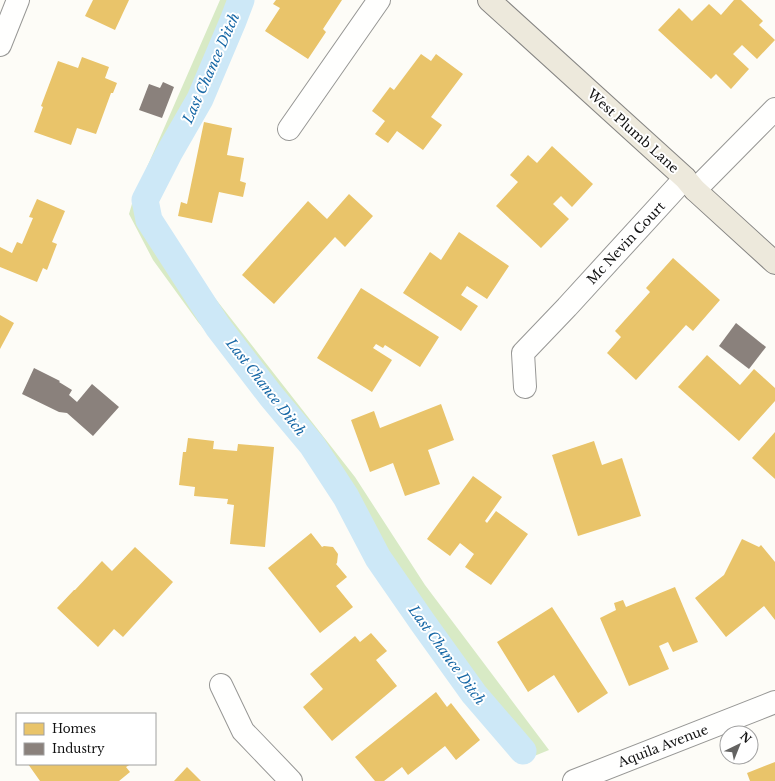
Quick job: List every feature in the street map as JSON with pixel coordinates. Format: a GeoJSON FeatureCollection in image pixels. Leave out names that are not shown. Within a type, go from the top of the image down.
{"type":"FeatureCollection","features":[{"type":"Feature","properties":{"kind":"main road","name":"West Plumb Lane"},"geometry":{"type":"LineString","coordinates":[[489,0],[775,263]]}},
{"type":"Feature","properties":{"kind":"street"},"geometry":{"type":"LineString","coordinates":[[0,45],[18,0]]}},
{"type":"Feature","properties":{"kind":"street"},"geometry":{"type":"LineString","coordinates":[[289,129],[379,0]]}},
{"type":"Feature","properties":{"kind":"street","name":"Mc Nevin Court"},"geometry":{"type":"LineString","coordinates":[[525,388],[523,353],[690,184],[775,109]]}},
{"type":"Feature","properties":{"kind":"street"},"geometry":{"type":"LineString","coordinates":[[221,685],[243,731],[291,781]]}},
{"type":"Feature","properties":{"kind":"street","name":"Aquila Avenue"},"geometry":{"type":"LineString","coordinates":[[574,781],[775,702]]}},
{"type":"Feature","properties":{"kind":"green space"},"geometry":{"type":"Polygon","coordinates":[[[220,0],[252,0],[244,20],[150,199],[159,222],[207,288],[355,477],[425,585],[549,750],[522,761],[439,657],[369,558],[323,480],[270,406],[198,322],[153,260],[129,214],[134,197],[220,0]]]}},
{"type":"Feature","properties":{"kind":"building: Homes"},"geometry":{"type":"Polygon","coordinates":[[[93,0],[129,0],[115,30],[85,16],[93,0]]]}},
{"type":"Feature","properties":{"kind":"building: Homes"},"geometry":{"type":"Polygon","coordinates":[[[276,0],[342,0],[323,29],[326,32],[308,59],[265,31],[280,8],[273,4],[276,0]]]}},
{"type":"Feature","properties":{"kind":"building: Homes"},"geometry":{"type":"Polygon","coordinates":[[[734,0],[741,0],[763,21],[759,25],[775,40],[757,59],[742,45],[733,54],[749,69],[731,89],[716,74],[711,79],[658,30],[679,8],[692,21],[709,4],[721,15],[734,0]]]}},
{"type":"Feature","properties":{"kind":"building: Homes"},"geometry":{"type":"Polygon","coordinates":[[[421,54],[431,61],[436,54],[463,74],[431,117],[442,125],[423,150],[397,131],[388,143],[375,134],[385,121],[372,111],[390,87],[394,90],[421,54]]]}},
{"type":"Feature","properties":{"kind":"building: Homes"},"geometry":{"type":"Polygon","coordinates":[[[82,57],[109,67],[105,78],[117,83],[113,93],[111,93],[96,134],[77,128],[71,145],[34,132],[43,107],[41,106],[58,61],[78,68],[82,57]]]}},
{"type":"Feature","properties":{"kind":"building: Homes"},"geometry":{"type":"Polygon","coordinates":[[[204,122],[232,128],[227,155],[244,158],[240,181],[246,183],[243,197],[219,192],[212,223],[178,216],[181,202],[187,204],[204,122]]]}},
{"type":"Feature","properties":{"kind":"building: Homes"},"geometry":{"type":"Polygon","coordinates":[[[552,146],[593,184],[572,207],[561,196],[553,204],[569,219],[541,248],[496,206],[518,182],[510,175],[528,155],[537,163],[552,146]]]}},
{"type":"Feature","properties":{"kind":"building: Homes"},"geometry":{"type":"Polygon","coordinates":[[[349,194],[373,216],[345,247],[335,237],[274,304],[242,275],[308,201],[327,219],[349,194]]]}},
{"type":"Feature","properties":{"kind":"building: Homes"},"geometry":{"type":"Polygon","coordinates":[[[37,199],[65,211],[52,242],[57,244],[47,270],[43,268],[37,282],[0,267],[0,247],[12,253],[17,242],[22,244],[33,218],[29,217],[37,199]]]}},
{"type":"Feature","properties":{"kind":"building: Homes"},"geometry":{"type":"Polygon","coordinates":[[[459,232],[509,266],[487,299],[467,286],[461,295],[478,306],[461,331],[403,293],[430,252],[441,260],[459,232]]]}},
{"type":"Feature","properties":{"kind":"building: Homes"},"geometry":{"type":"Polygon","coordinates":[[[673,258],[720,300],[693,331],[686,325],[636,380],[607,353],[621,337],[615,331],[650,292],[646,288],[673,258]]]}},
{"type":"Feature","properties":{"kind":"building: Homes"},"geometry":{"type":"Polygon","coordinates":[[[361,288],[439,337],[420,367],[385,345],[383,348],[376,344],[373,348],[392,360],[372,392],[317,358],[361,288]]]}},
{"type":"Feature","properties":{"kind":"building: Homes"},"geometry":{"type":"Polygon","coordinates":[[[0,315],[14,323],[0,349],[0,315]]]}},
{"type":"Feature","properties":{"kind":"building: Homes"},"geometry":{"type":"Polygon","coordinates":[[[707,355],[740,385],[754,369],[775,388],[775,401],[739,441],[678,387],[707,355]]]}},
{"type":"Feature","properties":{"kind":"building: Homes"},"geometry":{"type":"Polygon","coordinates":[[[441,404],[454,440],[428,450],[440,484],[405,496],[393,463],[370,472],[351,420],[374,411],[380,428],[441,404]]]}},
{"type":"Feature","properties":{"kind":"building: Homes"},"geometry":{"type":"Polygon","coordinates":[[[775,432],[775,479],[752,458],[775,432]]]}},
{"type":"Feature","properties":{"kind":"building: Homes"},"geometry":{"type":"Polygon","coordinates":[[[188,438],[214,441],[213,449],[237,451],[238,444],[274,447],[265,547],[230,544],[234,505],[227,504],[228,499],[194,496],[195,487],[179,485],[183,452],[186,452],[188,438]]]}},
{"type":"Feature","properties":{"kind":"building: Homes"},"geometry":{"type":"Polygon","coordinates":[[[594,441],[602,465],[622,458],[641,516],[578,536],[552,455],[594,441]]]}},
{"type":"Feature","properties":{"kind":"building: Homes"},"geometry":{"type":"Polygon","coordinates":[[[473,476],[502,497],[485,521],[487,523],[496,511],[528,534],[491,585],[465,567],[474,554],[460,543],[450,556],[427,539],[473,476]]]}},
{"type":"Feature","properties":{"kind":"building: Homes"},"geometry":{"type":"Polygon","coordinates":[[[311,533],[322,547],[333,547],[338,554],[336,564],[347,577],[336,586],[353,607],[320,633],[268,568],[311,533]]]}},
{"type":"Feature","properties":{"kind":"building: Homes"},"geometry":{"type":"Polygon","coordinates":[[[742,539],[759,547],[761,545],[775,562],[775,620],[764,606],[726,637],[695,598],[724,575],[742,539]]]}},
{"type":"Feature","properties":{"kind":"building: Homes"},"geometry":{"type":"Polygon","coordinates":[[[135,547],[173,582],[123,637],[114,629],[98,647],[57,608],[102,561],[112,571],[135,547]]]}},
{"type":"Feature","properties":{"kind":"building: Homes"},"geometry":{"type":"Polygon","coordinates":[[[675,587],[698,642],[673,652],[668,642],[659,646],[669,669],[629,686],[600,618],[616,610],[614,603],[623,600],[626,607],[675,587]]]}},
{"type":"Feature","properties":{"kind":"building: Homes"},"geometry":{"type":"Polygon","coordinates":[[[552,607],[608,693],[578,713],[554,675],[528,692],[497,642],[552,607]]]}},
{"type":"Feature","properties":{"kind":"building: Homes"},"geometry":{"type":"Polygon","coordinates":[[[371,633],[387,651],[376,660],[397,686],[332,741],[303,707],[323,689],[310,674],[355,636],[360,642],[371,633]]]}},
{"type":"Feature","properties":{"kind":"building: Homes"},"geometry":{"type":"Polygon","coordinates":[[[436,692],[447,707],[451,703],[480,740],[456,760],[445,746],[408,775],[402,767],[384,781],[375,781],[355,757],[436,692]]]}},
{"type":"Feature","properties":{"kind":"building: Homes"},"geometry":{"type":"Polygon","coordinates":[[[775,762],[775,781],[750,781],[747,773],[775,762]]]}},
{"type":"Feature","properties":{"kind":"building: Homes"},"geometry":{"type":"Polygon","coordinates":[[[29,765],[129,765],[126,767],[130,772],[119,781],[40,781],[29,765]]]}},
{"type":"Feature","properties":{"kind":"building: Homes"},"geometry":{"type":"Polygon","coordinates":[[[187,767],[201,781],[174,781],[187,767]]]}},
{"type":"Feature","properties":{"kind":"building: Industry"},"geometry":{"type":"Polygon","coordinates":[[[163,82],[174,87],[162,118],[139,110],[149,84],[160,88],[163,82]]]}},
{"type":"Feature","properties":{"kind":"building: Industry"},"geometry":{"type":"Polygon","coordinates":[[[736,323],[766,347],[749,369],[719,346],[736,323]]]}},
{"type":"Feature","properties":{"kind":"building: Industry"},"geometry":{"type":"Polygon","coordinates":[[[34,368],[60,381],[59,382],[72,390],[69,395],[77,402],[92,384],[119,407],[93,436],[67,413],[59,412],[22,394],[34,368]]]}},
{"type":"Feature","properties":{"kind":"waterway","name":"Last Chance Ditch"},"geometry":{"type":"LineString","coordinates":[[241,0],[200,99],[169,153],[145,200],[149,220],[218,327],[271,396],[312,445],[346,497],[378,558],[423,623],[474,694],[523,751]]}}]}
